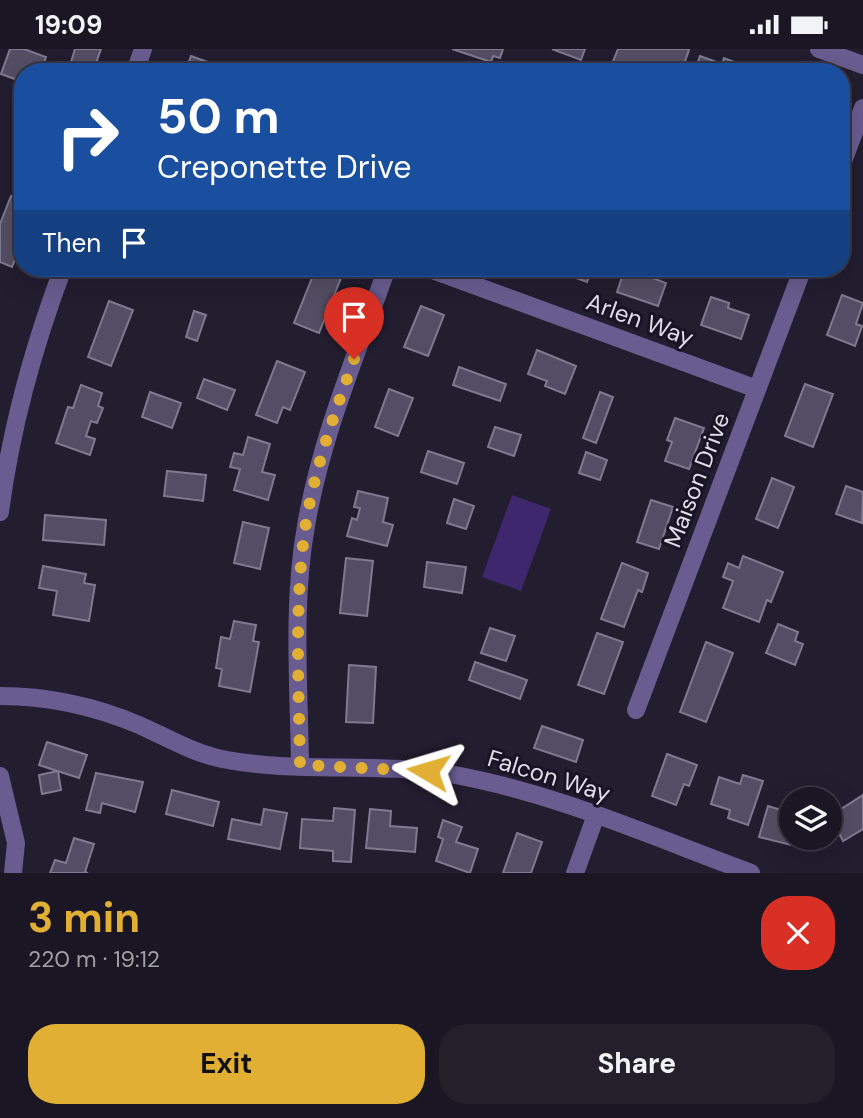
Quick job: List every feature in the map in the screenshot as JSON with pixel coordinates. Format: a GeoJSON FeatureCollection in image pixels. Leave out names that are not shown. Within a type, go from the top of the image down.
{"type":"FeatureCollection","features":[{"type":"Feature","properties":{"kind":"street"},"geometry":{"type":"LineString","coordinates":[[819,49],[863,65]]}},
{"type":"Feature","properties":{"kind":"street"},"geometry":{"type":"LineString","coordinates":[[850,143],[863,108]]}},
{"type":"Feature","properties":{"kind":"street"},"geometry":{"type":"LineString","coordinates":[[0,512],[15,418],[31,357],[60,277]]}},
{"type":"Feature","properties":{"kind":"street"},"geometry":{"type":"LineString","coordinates":[[300,765],[299,618],[305,528],[329,428],[384,277]]}},
{"type":"Feature","properties":{"kind":"street","name":"Arlen Way"},"geometry":{"type":"LineString","coordinates":[[452,277],[757,389]]}},
{"type":"Feature","properties":{"kind":"street","name":"Maison Drive"},"geometry":{"type":"LineString","coordinates":[[636,711],[800,277]]}},
{"type":"Feature","properties":{"kind":"street","name":"Falcon Way"},"geometry":{"type":"LineString","coordinates":[[0,696],[63,701],[102,710],[220,759],[261,765],[402,768],[453,775],[538,795],[751,873]]}},
{"type":"Feature","properties":{"kind":"street"},"geometry":{"type":"LineString","coordinates":[[0,776],[16,843],[13,873]]}},
{"type":"Feature","properties":{"kind":"street"},"geometry":{"type":"LineString","coordinates":[[575,873],[596,815]]}},
{"type":"Feature","properties":{"kind":"shaded area"},"geometry":{"type":"Polygon","coordinates":[[[512,495],[551,509],[521,591],[482,577],[512,495]]]}},
{"type":"Feature","properties":{"kind":"building"},"geometry":{"type":"Polygon","coordinates":[[[10,49],[24,49],[46,57],[44,63],[14,63],[14,79],[1,74],[10,49]]]}},
{"type":"Feature","properties":{"kind":"building"},"geometry":{"type":"Polygon","coordinates":[[[75,49],[101,49],[96,63],[71,63],[75,49]]]}},
{"type":"Feature","properties":{"kind":"building"},"geometry":{"type":"Polygon","coordinates":[[[452,49],[503,49],[500,58],[493,56],[491,62],[452,49]]]}},
{"type":"Feature","properties":{"kind":"building"},"geometry":{"type":"Polygon","coordinates":[[[552,49],[585,49],[581,60],[552,49]]]}},
{"type":"Feature","properties":{"kind":"building"},"geometry":{"type":"Polygon","coordinates":[[[618,49],[689,50],[684,63],[612,63],[618,49]]]}},
{"type":"Feature","properties":{"kind":"building"},"geometry":{"type":"Polygon","coordinates":[[[191,56],[210,63],[188,63],[191,56]]]}},
{"type":"Feature","properties":{"kind":"building"},"geometry":{"type":"Polygon","coordinates":[[[700,56],[719,63],[697,63],[700,56]]]}},
{"type":"Feature","properties":{"kind":"building"},"geometry":{"type":"Polygon","coordinates":[[[724,58],[737,63],[722,63],[724,58]]]}},
{"type":"Feature","properties":{"kind":"building"},"geometry":{"type":"Polygon","coordinates":[[[11,196],[14,197],[12,267],[0,262],[0,224],[11,196]]]}},
{"type":"Feature","properties":{"kind":"building"},"geometry":{"type":"Polygon","coordinates":[[[312,277],[341,277],[319,333],[294,323],[312,277]]]}},
{"type":"Feature","properties":{"kind":"building"},"geometry":{"type":"Polygon","coordinates":[[[574,277],[589,277],[587,282],[574,277]]]}},
{"type":"Feature","properties":{"kind":"building"},"geometry":{"type":"Polygon","coordinates":[[[622,277],[650,277],[666,283],[658,306],[617,292],[622,277]]]}},
{"type":"Feature","properties":{"kind":"building"},"geometry":{"type":"Polygon","coordinates":[[[842,295],[863,303],[856,324],[862,326],[855,346],[827,335],[842,295]]]}},
{"type":"Feature","properties":{"kind":"building"},"geometry":{"type":"Polygon","coordinates":[[[711,297],[729,303],[728,308],[749,315],[741,339],[701,325],[711,297]]]}},
{"type":"Feature","properties":{"kind":"building"},"geometry":{"type":"Polygon","coordinates":[[[109,301],[133,310],[111,366],[88,357],[109,301]]]}},
{"type":"Feature","properties":{"kind":"building"},"geometry":{"type":"Polygon","coordinates":[[[421,306],[444,315],[428,356],[404,347],[421,306]]]}},
{"type":"Feature","properties":{"kind":"building"},"geometry":{"type":"Polygon","coordinates":[[[194,311],[206,315],[197,341],[186,337],[194,311]]]}},
{"type":"Feature","properties":{"kind":"building"},"geometry":{"type":"Polygon","coordinates":[[[537,350],[576,366],[565,394],[545,386],[547,381],[528,374],[537,350]]]}},
{"type":"Feature","properties":{"kind":"building"},"geometry":{"type":"Polygon","coordinates":[[[277,361],[305,372],[290,410],[283,407],[277,423],[256,415],[277,361]]]}},
{"type":"Feature","properties":{"kind":"building"},"geometry":{"type":"Polygon","coordinates":[[[459,367],[506,384],[500,401],[453,385],[459,367]]]}},
{"type":"Feature","properties":{"kind":"building"},"geometry":{"type":"Polygon","coordinates":[[[204,379],[235,390],[227,410],[197,398],[204,379]]]}},
{"type":"Feature","properties":{"kind":"building"},"geometry":{"type":"Polygon","coordinates":[[[805,384],[833,394],[813,447],[785,436],[805,384]]]}},
{"type":"Feature","properties":{"kind":"building"},"geometry":{"type":"Polygon","coordinates":[[[81,385],[102,393],[98,406],[103,408],[97,423],[91,421],[86,436],[95,439],[90,455],[56,443],[68,407],[73,408],[81,385]]]}},
{"type":"Feature","properties":{"kind":"building"},"geometry":{"type":"Polygon","coordinates":[[[389,389],[413,398],[398,436],[375,427],[389,389]]]}},
{"type":"Feature","properties":{"kind":"building"},"geometry":{"type":"Polygon","coordinates":[[[150,392],[181,403],[172,428],[142,417],[150,392]]]}},
{"type":"Feature","properties":{"kind":"building"},"geometry":{"type":"Polygon","coordinates":[[[600,392],[613,397],[596,443],[583,438],[600,392]]]}},
{"type":"Feature","properties":{"kind":"building"},"geometry":{"type":"Polygon","coordinates":[[[675,418],[704,428],[689,469],[665,461],[672,442],[667,440],[675,418]]]}},
{"type":"Feature","properties":{"kind":"building"},"geometry":{"type":"Polygon","coordinates":[[[495,427],[521,435],[514,456],[488,447],[495,427]]]}},
{"type":"Feature","properties":{"kind":"building"},"geometry":{"type":"Polygon","coordinates":[[[248,437],[270,444],[262,472],[275,475],[268,500],[234,490],[240,469],[230,467],[234,453],[243,455],[248,437]]]}},
{"type":"Feature","properties":{"kind":"building"},"geometry":{"type":"Polygon","coordinates":[[[428,451],[464,463],[457,484],[421,472],[428,451]]]}},
{"type":"Feature","properties":{"kind":"building"},"geometry":{"type":"Polygon","coordinates":[[[586,452],[607,460],[600,480],[579,473],[586,452]]]}},
{"type":"Feature","properties":{"kind":"building"},"geometry":{"type":"Polygon","coordinates":[[[167,471],[206,475],[203,501],[164,496],[167,471]]]}},
{"type":"Feature","properties":{"kind":"building"},"geometry":{"type":"Polygon","coordinates":[[[772,478],[794,487],[778,528],[756,519],[772,478]]]}},
{"type":"Feature","properties":{"kind":"building"},"geometry":{"type":"Polygon","coordinates":[[[846,486],[863,492],[862,523],[836,514],[846,486]]]}},
{"type":"Feature","properties":{"kind":"building"},"geometry":{"type":"Polygon","coordinates":[[[358,491],[388,498],[383,522],[393,525],[387,546],[347,536],[352,518],[357,520],[360,508],[354,507],[358,491]]]}},
{"type":"Feature","properties":{"kind":"building"},"geometry":{"type":"Polygon","coordinates":[[[454,499],[474,506],[466,529],[447,523],[454,499]]]}},
{"type":"Feature","properties":{"kind":"building"},"geometry":{"type":"Polygon","coordinates":[[[651,500],[673,507],[659,549],[637,542],[651,500]]]}},
{"type":"Feature","properties":{"kind":"building"},"geometry":{"type":"Polygon","coordinates":[[[45,515],[106,520],[104,545],[43,540],[45,515]]]}},
{"type":"Feature","properties":{"kind":"building"},"geometry":{"type":"Polygon","coordinates":[[[243,522],[269,528],[260,569],[234,563],[243,522]]]}},
{"type":"Feature","properties":{"kind":"building"},"geometry":{"type":"Polygon","coordinates":[[[743,556],[783,572],[771,602],[767,600],[759,622],[723,608],[733,581],[723,577],[728,563],[739,568],[743,556]]]}},
{"type":"Feature","properties":{"kind":"building"},"geometry":{"type":"Polygon","coordinates":[[[346,558],[373,561],[367,616],[340,613],[346,558]]]}},
{"type":"Feature","properties":{"kind":"building"},"geometry":{"type":"Polygon","coordinates":[[[427,562],[466,567],[462,593],[424,587],[427,562]]]}},
{"type":"Feature","properties":{"kind":"building"},"geometry":{"type":"Polygon","coordinates":[[[622,563],[648,573],[642,592],[638,590],[624,627],[601,619],[622,563]]]}},
{"type":"Feature","properties":{"kind":"building"},"geometry":{"type":"Polygon","coordinates":[[[43,566],[86,574],[84,583],[95,585],[89,621],[53,615],[57,591],[39,588],[43,566]]]}},
{"type":"Feature","properties":{"kind":"building"},"geometry":{"type":"Polygon","coordinates":[[[234,621],[256,625],[253,641],[259,642],[250,692],[219,686],[222,669],[216,668],[221,637],[230,639],[234,621]]]}},
{"type":"Feature","properties":{"kind":"building"},"geometry":{"type":"Polygon","coordinates":[[[778,624],[798,632],[795,641],[803,644],[795,665],[766,653],[778,624]]]}},
{"type":"Feature","properties":{"kind":"building"},"geometry":{"type":"Polygon","coordinates":[[[490,628],[515,636],[506,661],[481,653],[490,628]]]}},
{"type":"Feature","properties":{"kind":"building"},"geometry":{"type":"Polygon","coordinates":[[[597,633],[623,642],[604,694],[578,685],[597,633]]]}},
{"type":"Feature","properties":{"kind":"building"},"geometry":{"type":"Polygon","coordinates":[[[706,642],[733,653],[706,722],[680,712],[706,642]]]}},
{"type":"Feature","properties":{"kind":"building"},"geometry":{"type":"Polygon","coordinates":[[[475,662],[527,680],[520,699],[469,680],[475,662]]]}},
{"type":"Feature","properties":{"kind":"building"},"geometry":{"type":"Polygon","coordinates":[[[349,665],[376,667],[373,723],[346,722],[349,665]]]}},
{"type":"Feature","properties":{"kind":"building"},"geometry":{"type":"Polygon","coordinates":[[[542,726],[583,740],[576,762],[534,748],[542,726]]]}},
{"type":"Feature","properties":{"kind":"building"},"geometry":{"type":"Polygon","coordinates":[[[47,742],[87,755],[79,778],[39,765],[47,742]]]}},
{"type":"Feature","properties":{"kind":"building"},"geometry":{"type":"Polygon","coordinates":[[[667,754],[697,765],[689,786],[684,784],[676,805],[652,796],[667,754]]]}},
{"type":"Feature","properties":{"kind":"building"},"geometry":{"type":"Polygon","coordinates":[[[58,771],[61,790],[42,794],[39,775],[58,771]]]}},
{"type":"Feature","properties":{"kind":"building"},"geometry":{"type":"Polygon","coordinates":[[[96,773],[143,782],[135,812],[102,803],[100,813],[86,810],[96,773]]]}},
{"type":"Feature","properties":{"kind":"building"},"geometry":{"type":"Polygon","coordinates":[[[743,775],[763,781],[748,825],[728,818],[730,810],[711,804],[719,777],[740,784],[743,775]]]}},
{"type":"Feature","properties":{"kind":"building"},"geometry":{"type":"Polygon","coordinates":[[[172,790],[219,802],[213,826],[166,814],[172,790]]]}},
{"type":"Feature","properties":{"kind":"building"},"geometry":{"type":"Polygon","coordinates":[[[863,795],[863,829],[843,841],[842,839],[842,808],[863,795]]]}},
{"type":"Feature","properties":{"kind":"building"},"geometry":{"type":"Polygon","coordinates":[[[768,806],[779,809],[779,842],[759,837],[768,806]]]}},
{"type":"Feature","properties":{"kind":"building"},"geometry":{"type":"Polygon","coordinates":[[[334,808],[355,810],[351,862],[333,861],[333,851],[300,848],[302,819],[333,821],[334,808]]]}},
{"type":"Feature","properties":{"kind":"building"},"geometry":{"type":"Polygon","coordinates":[[[264,809],[287,813],[280,849],[228,839],[232,819],[261,825],[264,809]]]}},
{"type":"Feature","properties":{"kind":"building"},"geometry":{"type":"Polygon","coordinates":[[[370,809],[391,811],[390,826],[417,828],[415,852],[366,848],[370,809]]]}},
{"type":"Feature","properties":{"kind":"building"},"geometry":{"type":"Polygon","coordinates":[[[443,820],[462,827],[456,842],[478,849],[470,873],[436,861],[443,839],[438,837],[443,820]]]}},
{"type":"Feature","properties":{"kind":"building"},"geometry":{"type":"Polygon","coordinates":[[[517,833],[542,842],[531,873],[503,873],[517,833]]]}},
{"type":"Feature","properties":{"kind":"building"},"geometry":{"type":"Polygon","coordinates":[[[74,838],[94,844],[85,872],[88,873],[50,873],[55,860],[66,863],[74,838]]]}},
{"type":"Feature","properties":{"kind":"route"},"geometry":{"type":"LineString","coordinates":[[354,359],[329,428],[305,528],[299,605],[300,765],[350,765],[428,771]]}}]}
